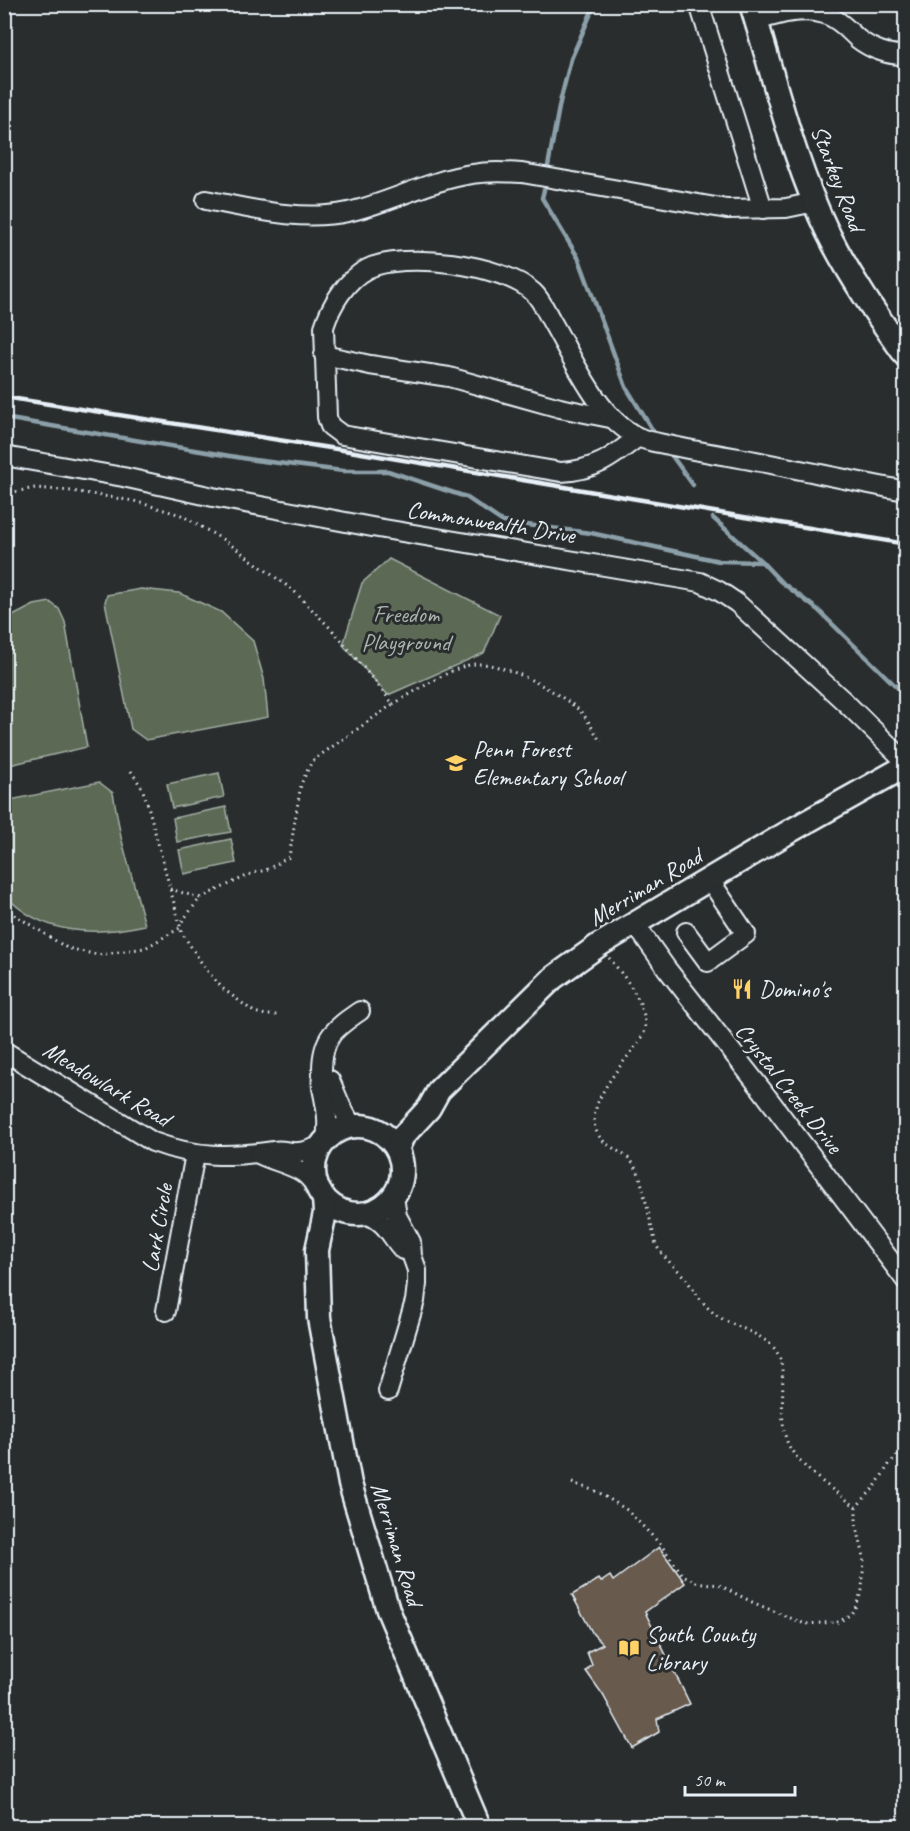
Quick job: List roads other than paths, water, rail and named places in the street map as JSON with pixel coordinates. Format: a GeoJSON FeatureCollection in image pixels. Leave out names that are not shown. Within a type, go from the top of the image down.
{"type":"FeatureCollection","features":[{"type":"Feature","properties":{"kind":"main road","name":"Starkey Road"},"geometry":{"type":"LineString","coordinates":[[753,13],[815,202],[844,264],[906,356]]}},
{"type":"Feature","properties":{"kind":"main road","name":"Merriman Road"},"geometry":{"type":"LineString","coordinates":[[397,1149],[403,1136],[429,1108],[439,1090],[553,978],[599,945],[906,764]]}},
{"type":"Feature","properties":{"kind":"main road","name":"Merriman Road"},"geometry":{"type":"LineString","coordinates":[[378,1130],[395,1121],[420,1099],[439,1090]]}},
{"type":"Feature","properties":{"kind":"main road"},"geometry":{"type":"LineString","coordinates":[[352,1126],[365,1126],[378,1130],[389,1138],[402,1161],[400,1186],[386,1205],[361,1214],[338,1210],[321,1193],[314,1167],[323,1143],[334,1133],[352,1126]]}},
{"type":"Feature","properties":{"kind":"main road","name":"Merriman Road"},"geometry":{"type":"LineString","coordinates":[[321,1193],[325,1214],[317,1250],[318,1299],[323,1341],[350,1484],[388,1610],[478,1827]]}},
{"type":"Feature","properties":{"kind":"main road","name":"Merriman Road"},"geometry":{"type":"LineString","coordinates":[[319,1263],[327,1252],[337,1229],[361,1214]]}},
{"type":"Feature","properties":{"kind":"street"},"geometry":{"type":"LineString","coordinates":[[699,4],[763,209]]}},
{"type":"Feature","properties":{"kind":"street"},"geometry":{"type":"LineString","coordinates":[[753,13],[777,15],[816,12],[830,16],[843,24],[859,40],[874,49],[890,54],[906,55]]}},
{"type":"Feature","properties":{"kind":"street"},"geometry":{"type":"LineString","coordinates":[[206,200],[274,213],[327,215],[348,212],[393,199],[446,180],[471,174],[497,172],[522,173],[727,209],[786,208],[815,202]]}},
{"type":"Feature","properties":{"kind":"street"},"geometry":{"type":"LineString","coordinates":[[638,437],[610,459],[595,467],[561,472],[342,435],[330,426],[327,417],[324,327],[328,314],[340,294],[355,278],[378,264],[444,262],[473,267],[506,277],[533,292],[542,303],[597,400],[610,418],[638,437],[698,451],[906,491]]}},
{"type":"Feature","properties":{"kind":"street"},"geometry":{"type":"LineString","coordinates":[[324,355],[370,365],[424,372],[560,408],[610,418]]}},
{"type":"Feature","properties":{"kind":"street","name":"Commonwealth Drive"},"geometry":{"type":"LineString","coordinates":[[4,456],[123,477],[213,497],[372,527],[699,582],[737,603],[847,704],[906,764]]}},
{"type":"Feature","properties":{"kind":"street"},"geometry":{"type":"LineString","coordinates":[[686,932],[708,962],[746,934],[709,879]]}},
{"type":"Feature","properties":{"kind":"street","name":"Crystal Creek Drive"},"geometry":{"type":"LineString","coordinates":[[635,924],[906,1281]]}},
{"type":"Feature","properties":{"kind":"street"},"geometry":{"type":"LineString","coordinates":[[323,1143],[328,1114],[322,1086],[322,1054],[328,1038],[339,1025],[360,1011]]}},
{"type":"Feature","properties":{"kind":"street","name":"Meadowlark Road"},"geometry":{"type":"LineString","coordinates":[[4,1051],[153,1142],[173,1150],[195,1154],[259,1154],[277,1150],[304,1152],[323,1143]]}},
{"type":"Feature","properties":{"kind":"street"},"geometry":{"type":"LineString","coordinates":[[322,1069],[332,1082],[352,1126]]}},
{"type":"Feature","properties":{"kind":"street","name":"Lark Circle"},"geometry":{"type":"LineString","coordinates":[[166,1311],[195,1154]]}},
{"type":"Feature","properties":{"kind":"street","name":"Meadowlark Road"},"geometry":{"type":"LineString","coordinates":[[259,1154],[305,1174],[321,1193]]}},
{"type":"Feature","properties":{"kind":"street"},"geometry":{"type":"LineString","coordinates":[[388,1391],[415,1301],[417,1270],[412,1256],[411,1242],[397,1216],[394,1197]]}},
{"type":"Feature","properties":{"kind":"street"},"geometry":{"type":"LineString","coordinates":[[361,1214],[378,1219],[392,1234],[401,1249],[412,1256]]}},
{"type":"Feature","properties":{"kind":"waterway"},"geometry":{"type":"LineString","coordinates":[[548,166],[571,59],[595,4]]}},
{"type":"Feature","properties":{"kind":"waterway"},"geometry":{"type":"LineString","coordinates":[[544,190],[542,198],[579,259],[626,387],[653,431]]}},
{"type":"Feature","properties":{"kind":"waterway"},"geometry":{"type":"LineString","coordinates":[[4,418],[254,460],[343,471],[388,471],[466,497],[503,522],[591,533],[719,561],[762,562]]}},
{"type":"Feature","properties":{"kind":"waterway"},"geometry":{"type":"LineString","coordinates":[[672,456],[693,485]]}},
{"type":"Feature","properties":{"kind":"waterway"},"geometry":{"type":"LineString","coordinates":[[713,518],[780,581],[818,610],[906,696]]}},
{"type":"Feature","properties":{"kind":"railway"},"geometry":{"type":"LineString","coordinates":[[4,397],[349,451],[906,544]]}},
{"type":"Feature","properties":{"kind":"place","name":"Penn Forest Elementary School"},"geometry":{"type":"Point","coordinates":[456,763]}},
{"type":"Feature","properties":{"kind":"place","name":"Domino's"},"geometry":{"type":"Point","coordinates":[742,989]}},
{"type":"Feature","properties":{"kind":"place","name":"South County Library"},"geometry":{"type":"Point","coordinates":[629,1648]}},
{"type":"Feature","properties":{"kind":"park label","name":"Freedom Playground"},"geometry":{"type":"Point","coordinates":[406,628]}}]}
